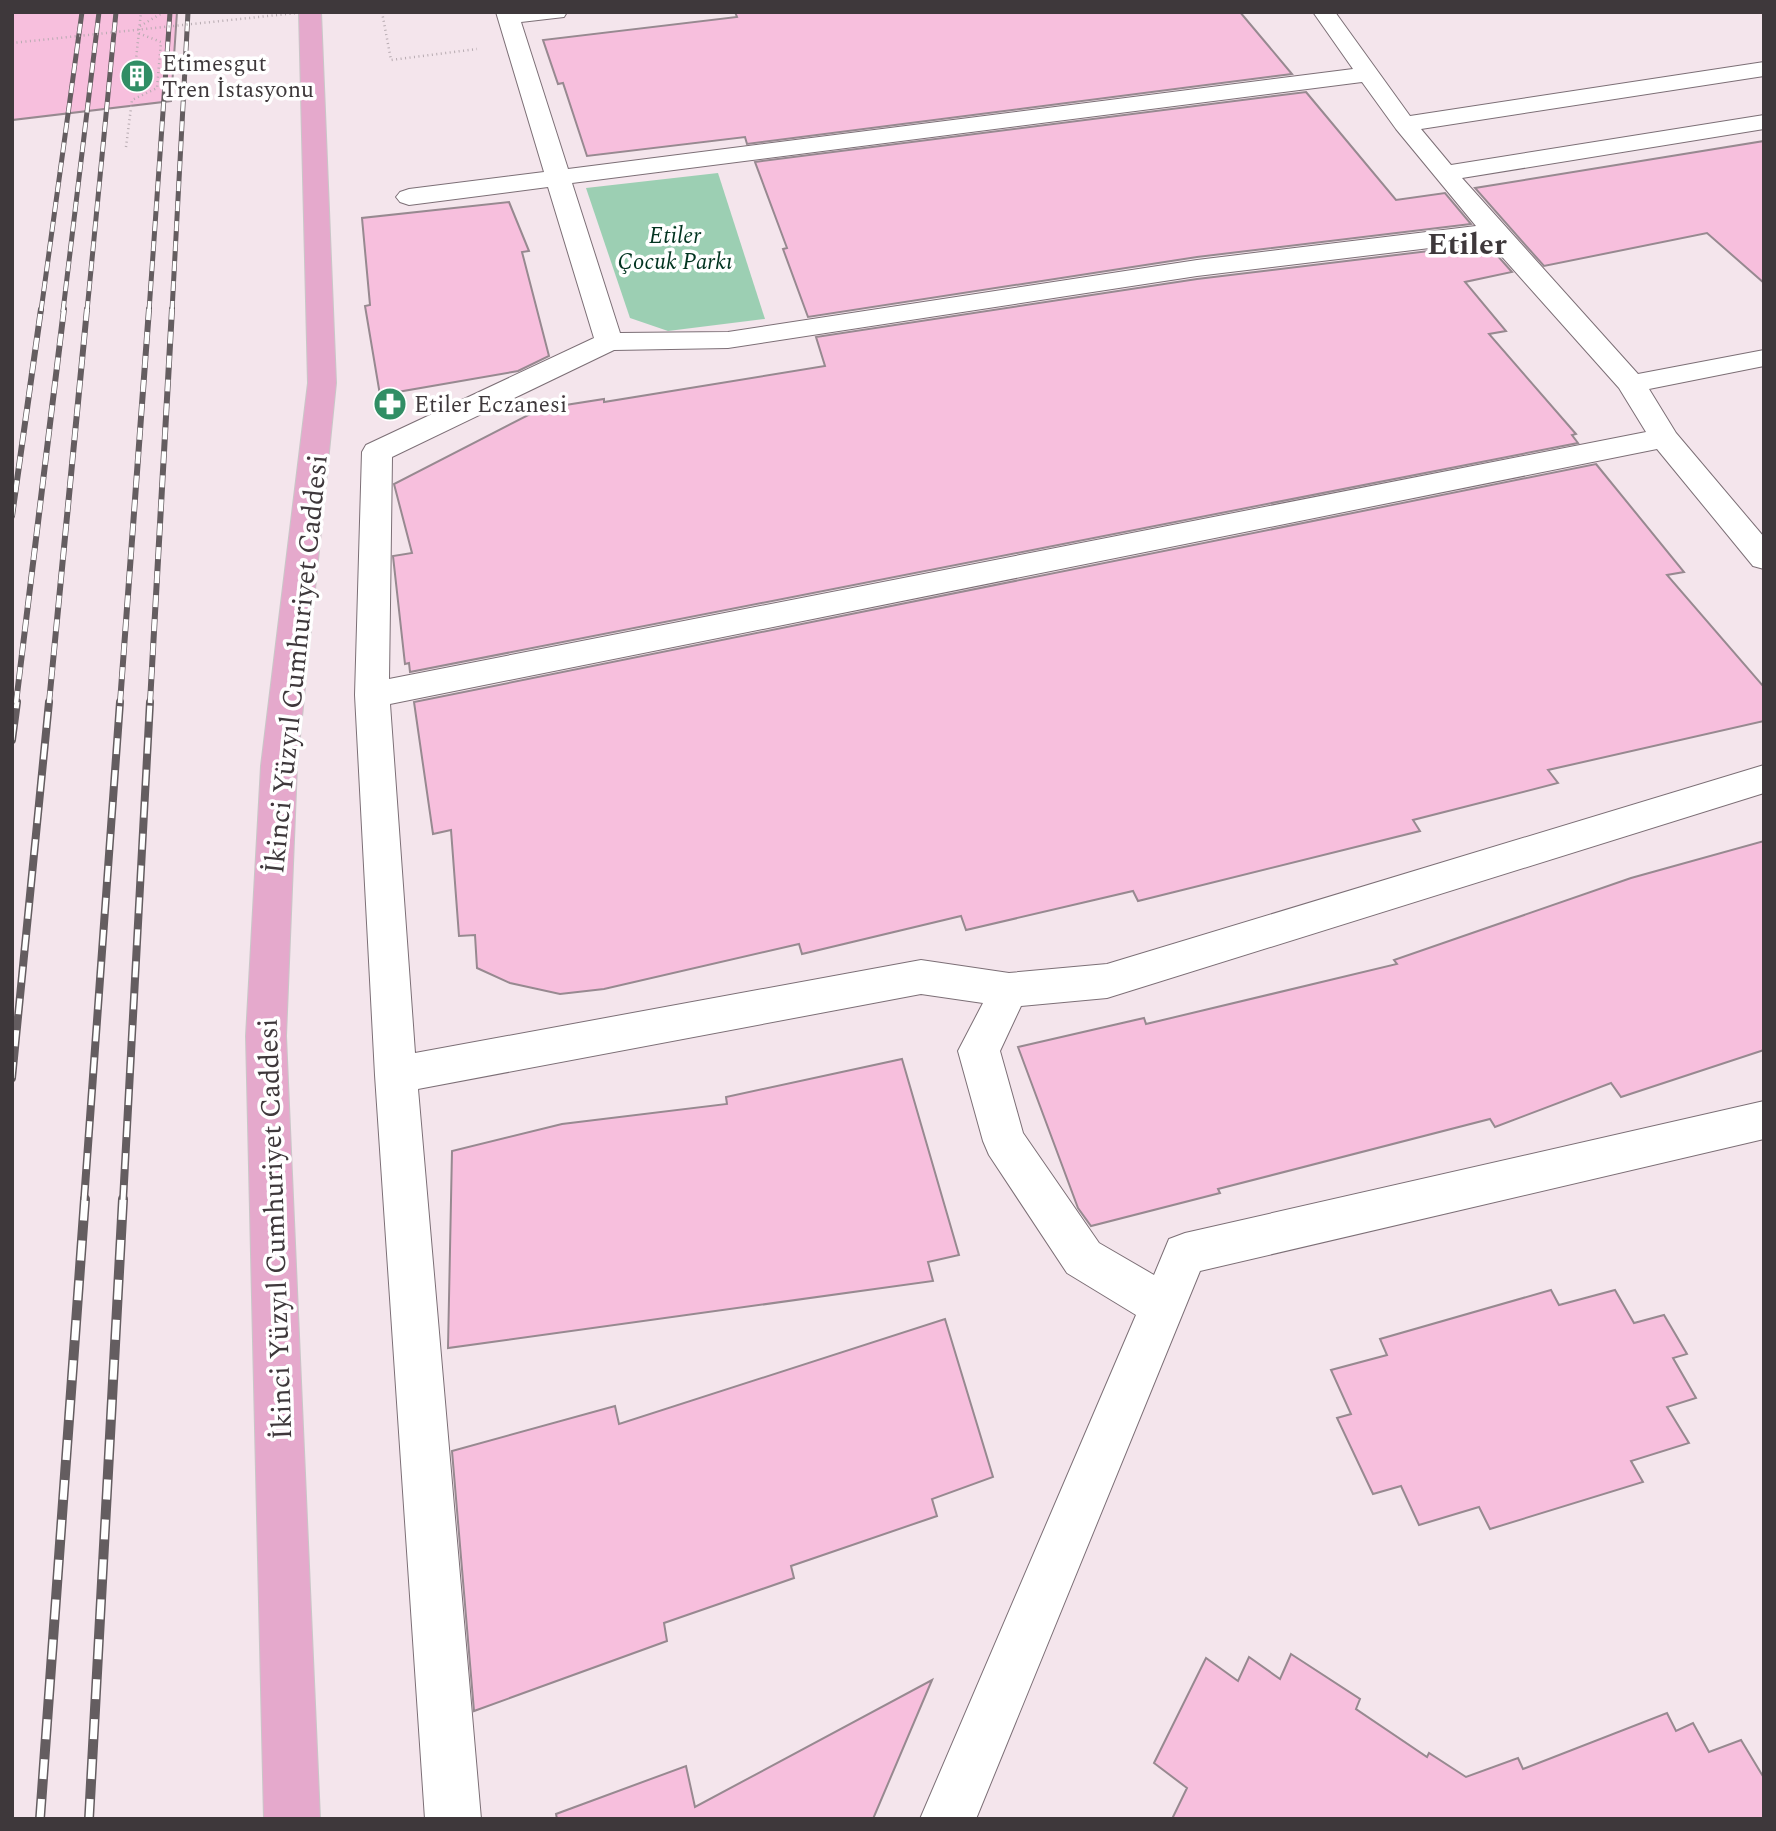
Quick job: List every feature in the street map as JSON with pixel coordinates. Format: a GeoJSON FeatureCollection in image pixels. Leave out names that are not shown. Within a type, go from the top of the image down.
{"type":"FeatureCollection","features":[{"type":"Feature","properties":{"kind":"main road","name":"İkinci Yüzyıl Cumhuriyet Caddesi"},"geometry":{"type":"LineString","coordinates":[[292,1819],[266,1036],[279,766],[322,383],[308,12]]}},
{"type":"Feature","properties":{"kind":"street"},"geometry":{"type":"LineString","coordinates":[[556,12],[511,24],[556,179],[609,342]]}},
{"type":"Feature","properties":{"kind":"street"},"geometry":{"type":"LineString","coordinates":[[1324,12],[1404,124],[1493,232],[1631,384],[1664,438],[1764,558]]}},
{"type":"Feature","properties":{"kind":"street"},"geometry":{"type":"LineString","coordinates":[[1404,124],[1764,68]]}},
{"type":"Feature","properties":{"kind":"street"},"geometry":{"type":"LineString","coordinates":[[409,197],[1368,74]]}},
{"type":"Feature","properties":{"kind":"street"},"geometry":{"type":"LineString","coordinates":[[1445,173],[1764,122]]}},
{"type":"Feature","properties":{"kind":"street"},"geometry":{"type":"LineString","coordinates":[[453,1819],[396,1075],[372,695],[377,452],[609,342],[728,340],[1197,268],[1493,232]]}},
{"type":"Feature","properties":{"kind":"street"},"geometry":{"type":"LineString","coordinates":[[1631,384],[1764,358]]}},
{"type":"Feature","properties":{"kind":"street"},"geometry":{"type":"LineString","coordinates":[[372,695],[1664,438]]}},
{"type":"Feature","properties":{"kind":"street"},"geometry":{"type":"LineString","coordinates":[[396,1075],[920,977],[1009,990],[1107,981],[1764,779]]}},
{"type":"Feature","properties":{"kind":"street"},"geometry":{"type":"LineString","coordinates":[[1009,990],[979,1051],[1004,1141],[1083,1258],[1165,1307]]}},
{"type":"Feature","properties":{"kind":"street"},"geometry":{"type":"LineString","coordinates":[[948,1819],[1185,1254],[1764,1120]]}},
{"type":"Feature","properties":{"kind":"path"},"geometry":{"type":"LineString","coordinates":[[133,88],[141,12]]}},
{"type":"Feature","properties":{"kind":"path"},"geometry":{"type":"LineString","coordinates":[[139,29],[164,12]]}},
{"type":"Feature","properties":{"kind":"path"},"geometry":{"type":"LineString","coordinates":[[12,43],[308,12]]}},
{"type":"Feature","properties":{"kind":"path"},"geometry":{"type":"LineString","coordinates":[[382,12],[391,60],[511,24]]}},
{"type":"Feature","properties":{"kind":"path"},"geometry":{"type":"LineString","coordinates":[[126,147],[132,100],[157,88],[161,41],[139,29]]}},
{"type":"Feature","properties":{"kind":"green space","name":"Etiler Çocuk Parkı"},"geometry":{"type":"Polygon","coordinates":[[[718,173],[765,319],[668,331],[630,318],[586,188],[718,173]]]}},
{"type":"Feature","properties":{"kind":"building"},"geometry":{"type":"Polygon","coordinates":[[[12,12],[177,12],[171,101],[12,120],[12,12]]]}},
{"type":"Feature","properties":{"kind":"building"},"geometry":{"type":"Polygon","coordinates":[[[735,12],[1240,12],[1292,74],[747,144],[745,137],[587,156],[563,83],[558,84],[543,40],[737,17],[735,12]]]}},
{"type":"Feature","properties":{"kind":"building"},"geometry":{"type":"Polygon","coordinates":[[[1306,92],[1396,200],[1445,193],[1471,224],[1197,257],[808,317],[783,249],[787,248],[755,162],[1306,92]]]}},
{"type":"Feature","properties":{"kind":"building"},"geometry":{"type":"Polygon","coordinates":[[[1764,141],[1764,283],[1707,233],[1544,266],[1475,188],[1764,141]]]}},
{"type":"Feature","properties":{"kind":"building"},"geometry":{"type":"Polygon","coordinates":[[[509,202],[529,251],[522,252],[549,356],[518,371],[380,395],[365,306],[370,305],[362,218],[509,202]]]}},
{"type":"Feature","properties":{"kind":"building"},"geometry":{"type":"Polygon","coordinates":[[[1487,244],[1512,272],[1465,282],[1506,331],[1489,334],[1576,434],[1572,435],[1578,443],[410,672],[409,663],[405,664],[393,556],[412,553],[394,484],[540,409],[604,399],[604,402],[825,366],[816,337],[1197,279],[1487,244]]]}},
{"type":"Feature","properties":{"kind":"building"},"geometry":{"type":"Polygon","coordinates":[[[1596,464],[1684,572],[1667,575],[1764,687],[1764,721],[1548,770],[1558,783],[1413,820],[1420,831],[1138,901],[1133,891],[966,930],[961,916],[802,954],[799,944],[604,989],[560,994],[510,983],[477,968],[475,935],[459,936],[451,830],[433,834],[414,702],[1596,464]]]}},
{"type":"Feature","properties":{"kind":"building"},"geometry":{"type":"Polygon","coordinates":[[[1764,841],[1764,1050],[1621,1097],[1611,1083],[1495,1127],[1490,1119],[1218,1189],[1220,1193],[1091,1226],[1078,1208],[1018,1047],[1144,1018],[1146,1024],[1397,964],[1394,960],[1631,878],[1764,841]]]}},
{"type":"Feature","properties":{"kind":"building"},"geometry":{"type":"Polygon","coordinates":[[[902,1059],[959,1255],[928,1262],[933,1281],[448,1348],[452,1151],[562,1124],[727,1104],[726,1097],[902,1059]]]}},
{"type":"Feature","properties":{"kind":"building"},"geometry":{"type":"Polygon","coordinates":[[[1551,1290],[1559,1305],[1615,1290],[1634,1323],[1664,1315],[1687,1354],[1673,1358],[1696,1398],[1667,1407],[1689,1443],[1631,1461],[1643,1482],[1490,1529],[1479,1507],[1419,1525],[1401,1486],[1373,1494],[1337,1418],[1351,1414],[1331,1370],[1387,1355],[1380,1339],[1551,1290]]]}},
{"type":"Feature","properties":{"kind":"building"},"geometry":{"type":"Polygon","coordinates":[[[945,1319],[993,1477],[932,1499],[937,1516],[791,1566],[794,1578],[664,1623],[667,1641],[474,1711],[452,1451],[615,1406],[619,1424],[945,1319]]]}},
{"type":"Feature","properties":{"kind":"building"},"geometry":{"type":"Polygon","coordinates":[[[1291,1654],[1360,1699],[1356,1709],[1427,1757],[1429,1753],[1466,1777],[1518,1758],[1523,1769],[1667,1713],[1676,1731],[1693,1723],[1709,1752],[1741,1740],[1764,1778],[1764,1819],[1172,1819],[1187,1788],[1154,1763],[1206,1658],[1238,1681],[1249,1657],[1280,1679],[1291,1654]]]}},
{"type":"Feature","properties":{"kind":"building"},"geometry":{"type":"Polygon","coordinates":[[[932,1680],[873,1819],[557,1819],[556,1814],[686,1766],[695,1807],[932,1680]]]}},
{"type":"Feature","properties":{"kind":"railway"},"geometry":{"type":"LineString","coordinates":[[41,311],[82,12]]}},
{"type":"Feature","properties":{"kind":"railway"},"geometry":{"type":"LineString","coordinates":[[63,311],[99,12]]}},
{"type":"Feature","properties":{"kind":"railway"},"geometry":{"type":"LineString","coordinates":[[87,311],[116,12]]}},
{"type":"Feature","properties":{"kind":"railway"},"geometry":{"type":"LineString","coordinates":[[149,311],[170,12]]}},
{"type":"Feature","properties":{"kind":"railway"},"geometry":{"type":"LineString","coordinates":[[172,311],[188,12]]}},
{"type":"Feature","properties":{"kind":"railway"},"geometry":{"type":"LineString","coordinates":[[12,516],[41,309]]}},
{"type":"Feature","properties":{"kind":"railway"},"geometry":{"type":"LineString","coordinates":[[16,703],[64,309]]}},
{"type":"Feature","properties":{"kind":"railway"},"geometry":{"type":"LineString","coordinates":[[49,703],[87,309]]}},
{"type":"Feature","properties":{"kind":"railway"},"geometry":{"type":"LineString","coordinates":[[120,703],[149,309]]}},
{"type":"Feature","properties":{"kind":"railway"},"geometry":{"type":"LineString","coordinates":[[150,703],[172,309]]}},
{"type":"Feature","properties":{"kind":"railway"},"geometry":{"type":"LineString","coordinates":[[12,740],[17,702]]}},
{"type":"Feature","properties":{"kind":"railway"},"geometry":{"type":"LineString","coordinates":[[12,1078],[49,702]]}},
{"type":"Feature","properties":{"kind":"railway"},"geometry":{"type":"LineString","coordinates":[[84,1201],[120,702]]}},
{"type":"Feature","properties":{"kind":"railway"},"geometry":{"type":"LineString","coordinates":[[123,1201],[150,702]]}},
{"type":"Feature","properties":{"kind":"railway"},"geometry":{"type":"LineString","coordinates":[[40,1819],[85,1199]]}},
{"type":"Feature","properties":{"kind":"railway"},"geometry":{"type":"LineString","coordinates":[[89,1819],[123,1199]]}},
{"type":"Feature","properties":{"kind":"place","name":"Etimesgut Tren İstasyonu"},"geometry":{"type":"Point","coordinates":[137,76]}},
{"type":"Feature","properties":{"kind":"place","name":"Etiler Eczanesi"},"geometry":{"type":"Point","coordinates":[390,404]}},
{"type":"Feature","properties":{"kind":"district","name":"Etiler"},"geometry":{"type":"Point","coordinates":[1467,244]}}]}
